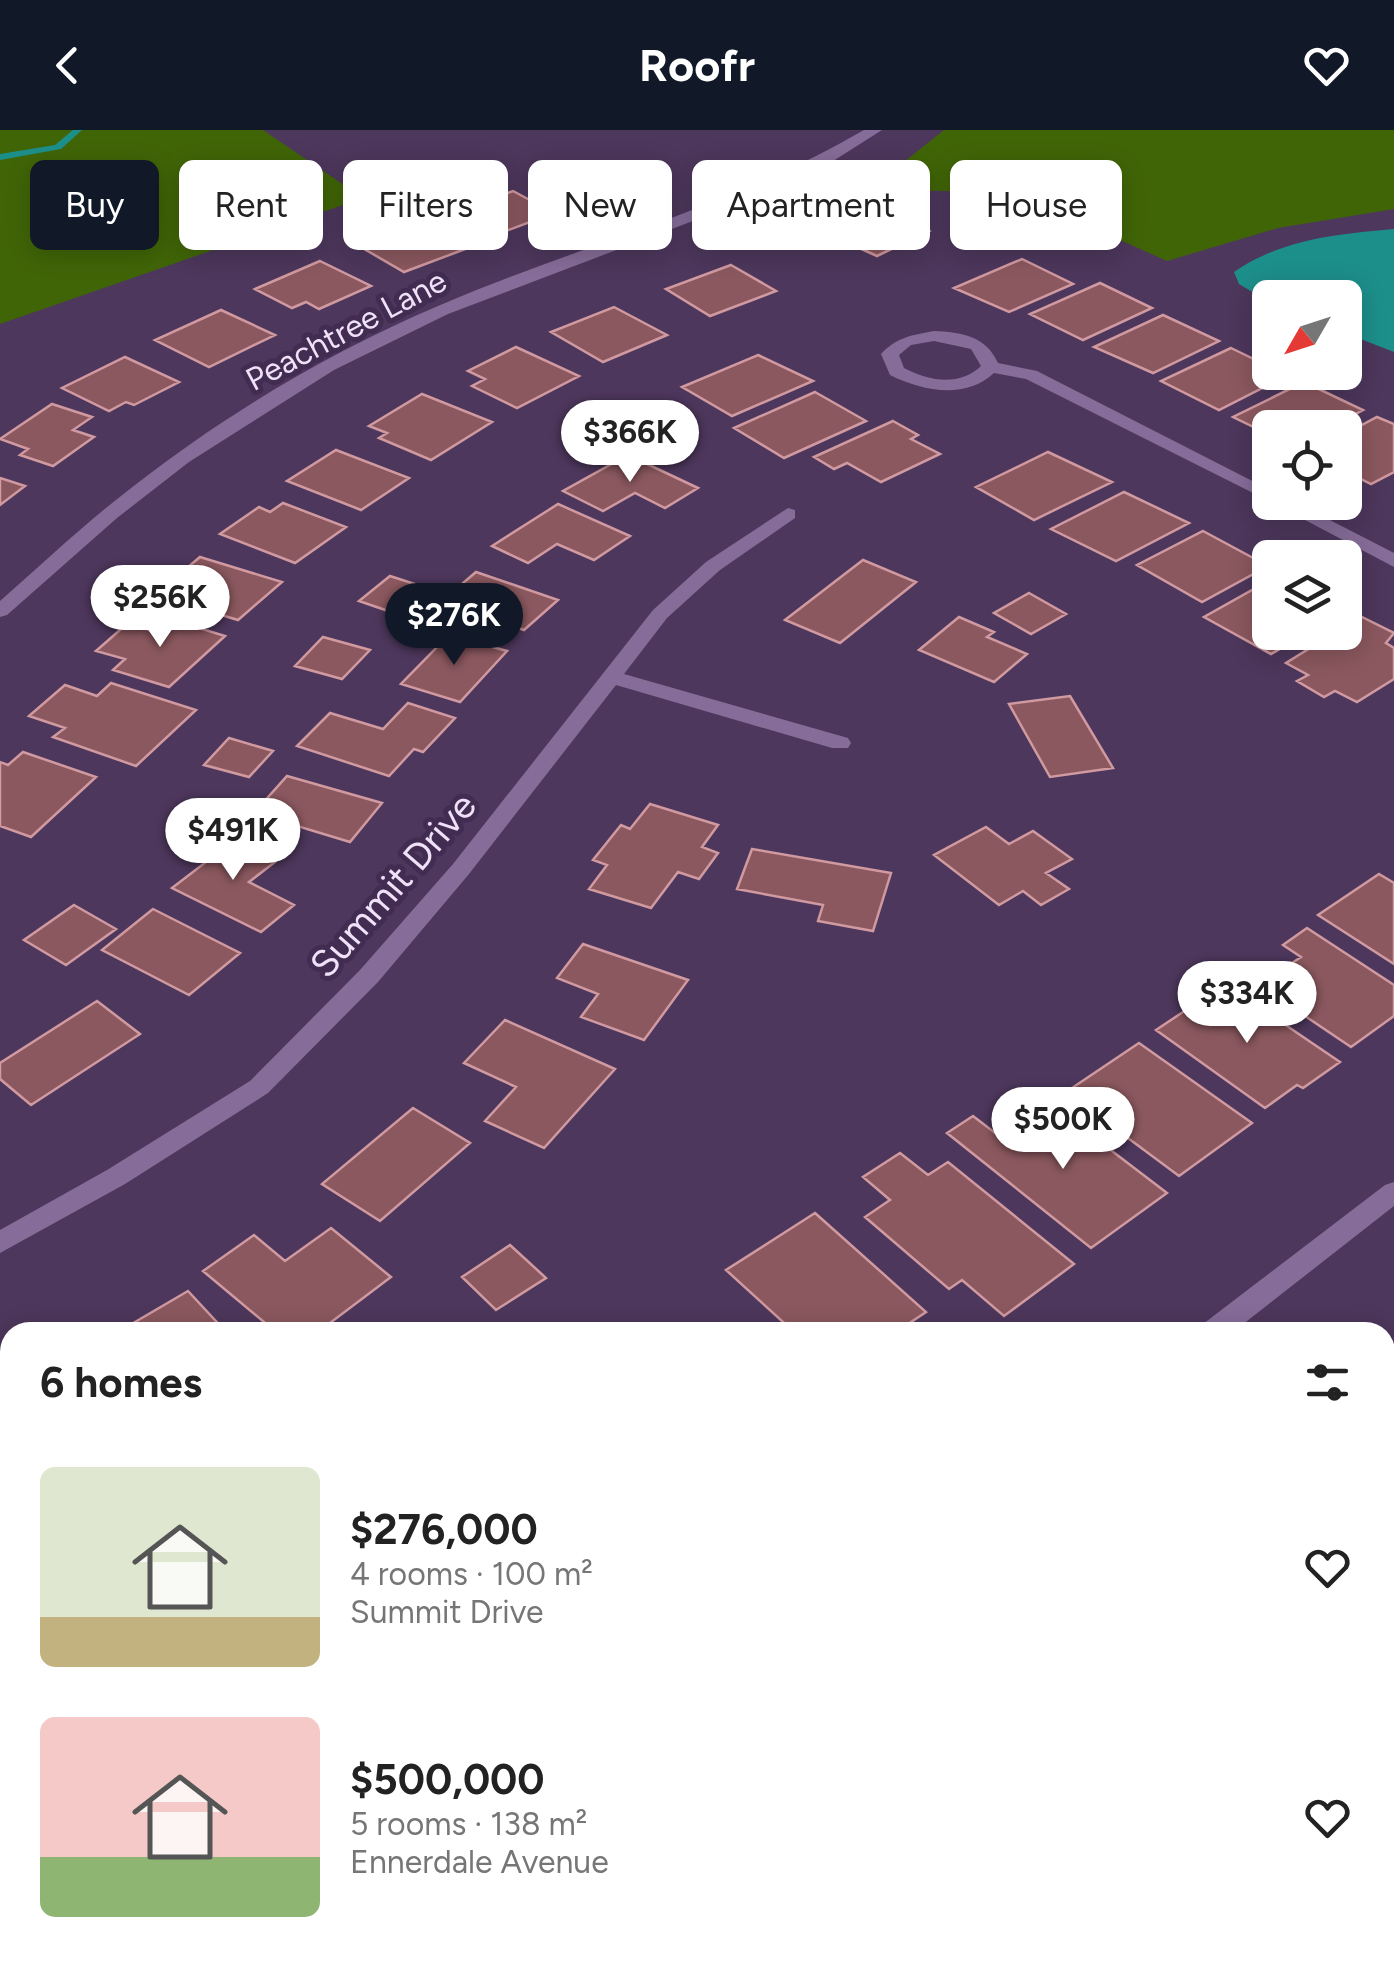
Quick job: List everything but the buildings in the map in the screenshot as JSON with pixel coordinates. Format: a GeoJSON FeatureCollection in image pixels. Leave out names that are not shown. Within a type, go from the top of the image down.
{"type":"FeatureCollection","features":[{"type":"Feature","properties":{"kind":"street","name":"Peachtree Lane"},"geometry":{"type":"LineString","coordinates":[[0,612],[148,483],[338,360],[548,266],[773,184],[874,130]]}},
{"type":"Feature","properties":{"kind":"street"},"geometry":{"type":"LineString","coordinates":[[990,367],[985,351],[949,337],[906,341],[890,354],[896,371],[923,383],[958,384],[973,380],[990,367],[1031,375],[1252,488]]}},
{"type":"Feature","properties":{"kind":"street","name":"Summit Drive"},"geometry":{"type":"LineString","coordinates":[[0,1242],[116,1177],[259,1086],[369,976],[450,882],[660,614],[700,578],[788,514]]}},
{"type":"Feature","properties":{"kind":"street"},"geometry":{"type":"LineString","coordinates":[[1315,520],[1394,560]]}},
{"type":"Feature","properties":{"kind":"street"},"geometry":{"type":"LineString","coordinates":[[611,677],[840,742]]}},
{"type":"Feature","properties":{"kind":"street"},"geometry":{"type":"LineString","coordinates":[[1226,1322],[1394,1192]]}},
{"type":"Feature","properties":{"kind":"shaded area"},"geometry":{"type":"Polygon","coordinates":[[[0,130],[263,130],[307,160],[179,160],[179,250],[213,250],[0,324],[0,130]]]}},
{"type":"Feature","properties":{"kind":"shaded area"},"geometry":{"type":"Polygon","coordinates":[[[944,130],[1394,130],[1394,209],[1278,228],[1167,261],[1122,241],[1122,160],[950,160],[950,191],[930,191],[930,160],[906,160],[944,130]]]}},
{"type":"Feature","properties":{"kind":"shaded area"},"geometry":{"type":"Polygon","coordinates":[[[323,171],[343,184],[343,205],[323,212],[323,171]]]}},
{"type":"Feature","properties":{"kind":"shaded area"},"geometry":{"type":"Polygon","coordinates":[[[1394,229],[1394,352],[1362,340],[1362,280],[1252,280],[1252,292],[1239,284],[1234,272],[1252,261],[1291,245],[1394,229]]]}},
{"type":"Feature","properties":{"kind":"waterway"},"geometry":{"type":"LineString","coordinates":[[0,157],[58,147],[78,130]]}}]}
